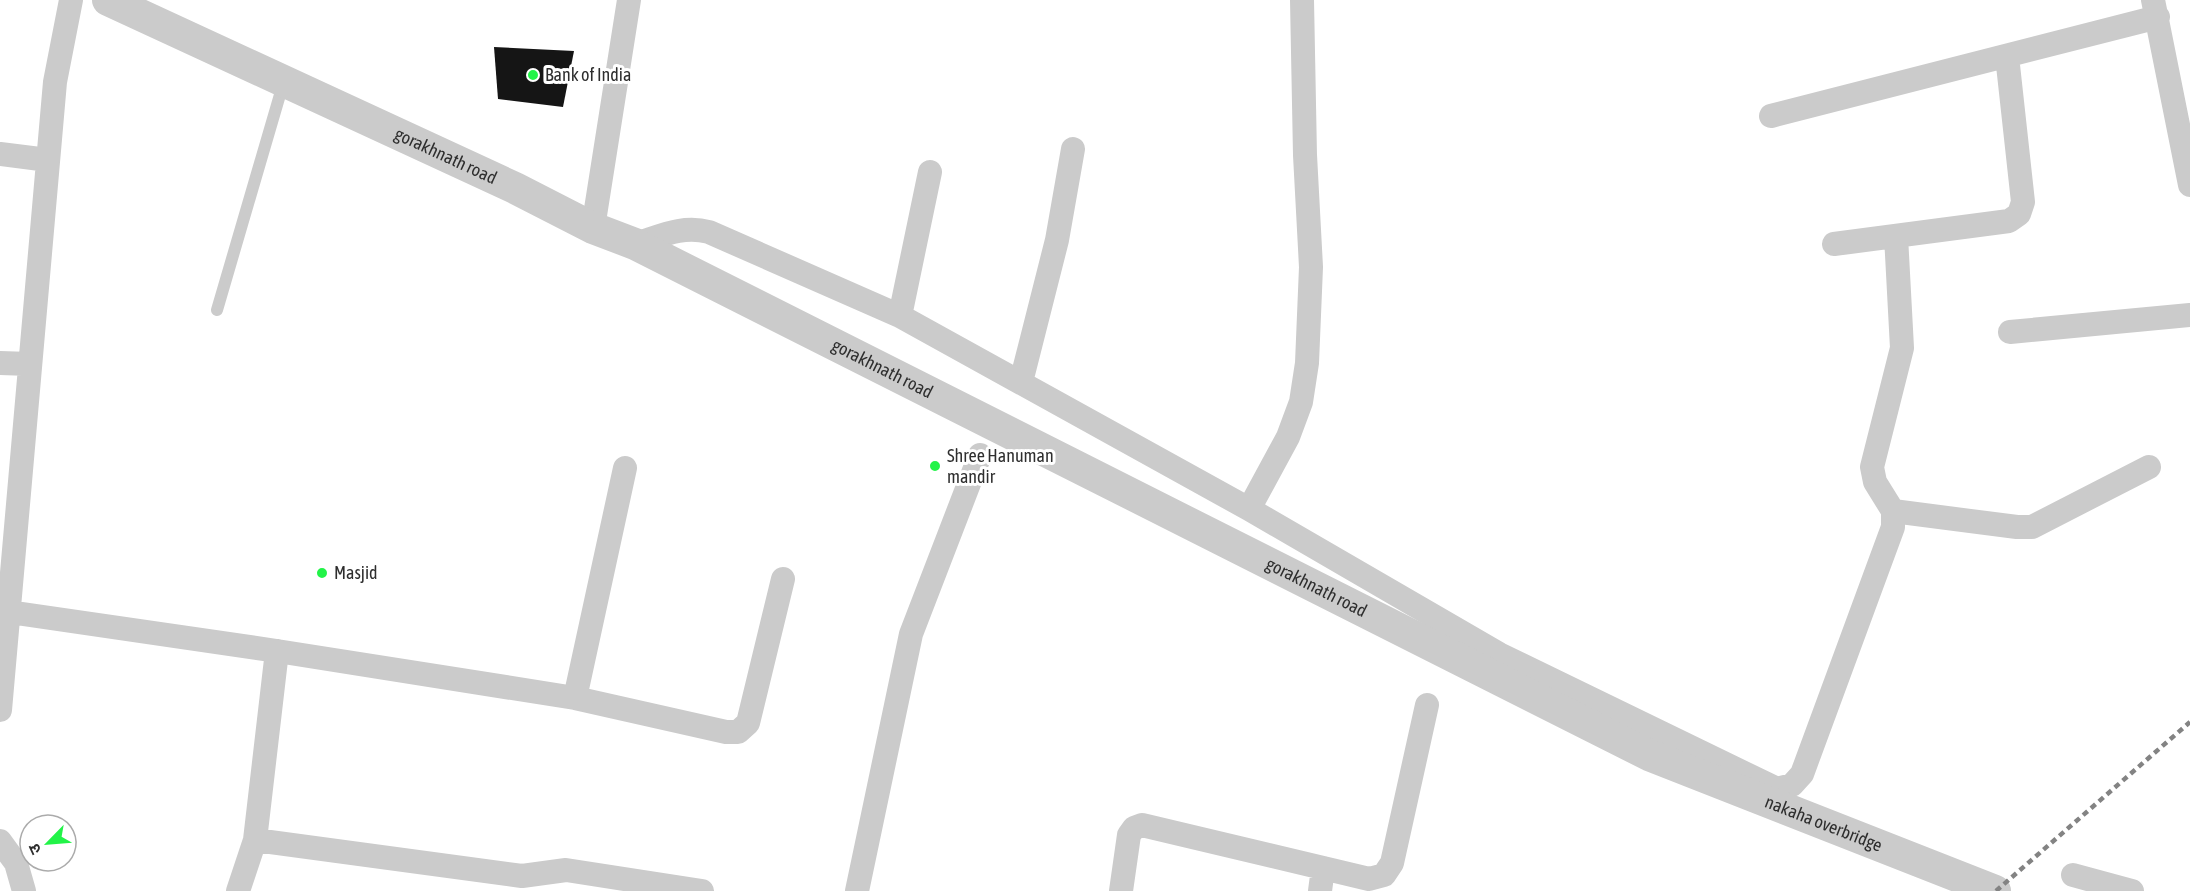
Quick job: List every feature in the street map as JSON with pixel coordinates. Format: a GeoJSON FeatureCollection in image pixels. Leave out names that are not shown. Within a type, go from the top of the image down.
{"type":"FeatureCollection","features":[{"type":"Feature","properties":{"kind":"street"},"geometry":{"type":"LineString","coordinates":[[0,710],[55,82],[71,0]]}},
{"type":"Feature","properties":{"kind":"street","name":"gorakhnath road"},"geometry":{"type":"LineString","coordinates":[[108,0],[515,188],[593,228],[635,244],[1649,755]]}},
{"type":"Feature","properties":{"kind":"street"},"geometry":{"type":"LineString","coordinates":[[593,228],[629,0]]}},
{"type":"Feature","properties":{"kind":"street"},"geometry":{"type":"LineString","coordinates":[[1249,509],[1288,437],[1301,402],[1307,363],[1311,267],[1305,155],[1302,0]]}},
{"type":"Feature","properties":{"kind":"street"},"geometry":{"type":"LineString","coordinates":[[1771,116],[2007,56],[2156,8],[2185,127],[2190,185]]}},
{"type":"Feature","properties":{"kind":"street"},"geometry":{"type":"LineString","coordinates":[[1834,244],[2009,221],[2019,214],[2023,202],[2007,56]]}},
{"type":"Feature","properties":{"kind":"street"},"geometry":{"type":"LineString","coordinates":[[1021,382],[1057,240],[1073,149]]}},
{"type":"Feature","properties":{"kind":"street"},"geometry":{"type":"LineString","coordinates":[[0,154],[48,160]]}},
{"type":"Feature","properties":{"kind":"street"},"geometry":{"type":"LineString","coordinates":[[900,316],[930,172]]}},
{"type":"Feature","properties":{"kind":"street"},"geometry":{"type":"LineString","coordinates":[[635,244],[680,229],[695,228],[709,232],[900,316],[1249,509],[1499,654],[1777,789],[1791,785],[1802,774],[1893,527],[1893,512],[1879,491],[1872,467],[1902,348],[1896,236]]}},
{"type":"Feature","properties":{"kind":"street"},"geometry":{"type":"LineString","coordinates":[[2010,332],[2190,315]]}},
{"type":"Feature","properties":{"kind":"street"},"geometry":{"type":"LineString","coordinates":[[0,363],[30,364]]}},
{"type":"Feature","properties":{"kind":"street"},"geometry":{"type":"LineString","coordinates":[[856,891],[911,634],[980,455]]}},
{"type":"Feature","properties":{"kind":"street"},"geometry":{"type":"LineString","coordinates":[[1893,512],[2017,527],[2032,526],[2149,467]]}},
{"type":"Feature","properties":{"kind":"street"},"geometry":{"type":"LineString","coordinates":[[575,698],[625,468]]}},
{"type":"Feature","properties":{"kind":"street"},"geometry":{"type":"LineString","coordinates":[[9,612],[575,698],[726,732],[738,732],[748,723],[783,579]]}},
{"type":"Feature","properties":{"kind":"street"},"geometry":{"type":"LineString","coordinates":[[238,891],[255,840],[277,651]]}},
{"type":"Feature","properties":{"kind":"street"},"geometry":{"type":"LineString","coordinates":[[1121,891],[1129,835],[1134,828],[1142,825],[1321,880],[1369,879],[1384,875],[1392,863],[1427,705]]}},
{"type":"Feature","properties":{"kind":"street","name":"nakaha overbridge"},"geometry":{"type":"LineString","coordinates":[[1649,755],[1995,891]]}},
{"type":"Feature","properties":{"kind":"street"},"geometry":{"type":"LineString","coordinates":[[255,840],[522,876],[566,870],[702,891]]}},
{"type":"Feature","properties":{"kind":"street"},"geometry":{"type":"LineString","coordinates":[[0,841],[16,863],[24,891]]}},
{"type":"Feature","properties":{"kind":"street"},"geometry":{"type":"LineString","coordinates":[[2073,875],[2132,891]]}},
{"type":"Feature","properties":{"kind":"lane"},"geometry":{"type":"LineString","coordinates":[[217,310],[284,81]]}},
{"type":"Feature","properties":{"kind":"building","name":"Bank of India"},"geometry":{"type":"Polygon","coordinates":[[[494,47],[574,51],[563,107],[498,99],[494,47]]]}},
{"type":"Feature","properties":{"kind":"railway"},"geometry":{"type":"LineString","coordinates":[[1996,891],[2190,722]]}},
{"type":"Feature","properties":{"kind":"place","name":"Bank of India"},"geometry":{"type":"Point","coordinates":[533,75]}},
{"type":"Feature","properties":{"kind":"place","name":"Shree Hanuman mandir"},"geometry":{"type":"Point","coordinates":[935,466]}},
{"type":"Feature","properties":{"kind":"place","name":"Masjid"},"geometry":{"type":"Point","coordinates":[322,573]}}]}
